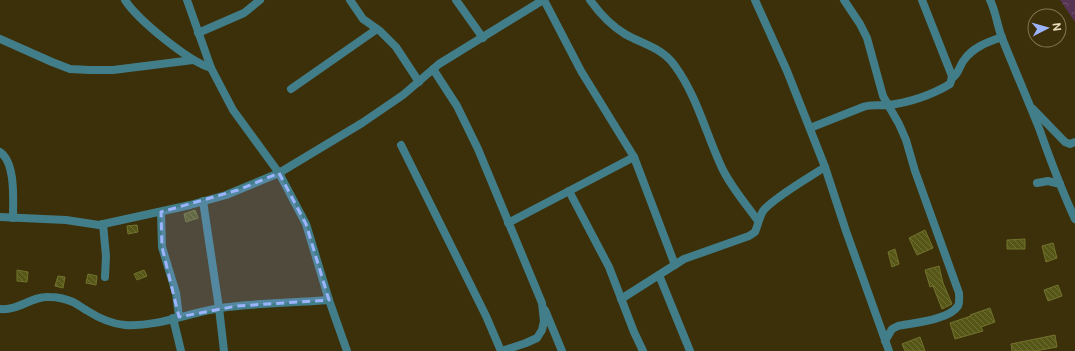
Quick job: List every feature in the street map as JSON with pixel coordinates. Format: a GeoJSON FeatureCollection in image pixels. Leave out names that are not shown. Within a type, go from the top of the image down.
{"type":"FeatureCollection","features":[{"type":"Feature","properties":{"kind":"street"},"geometry":{"type":"LineString","coordinates":[[125,0],[130,8],[146,23],[193,60],[199,64],[211,68]]}},
{"type":"Feature","properties":{"kind":"street"},"geometry":{"type":"LineString","coordinates":[[187,0],[211,68],[233,110],[278,173],[306,224],[328,300],[347,351]]}},
{"type":"Feature","properties":{"kind":"street"},"geometry":{"type":"LineString","coordinates":[[198,33],[244,13],[260,0]]}},
{"type":"Feature","properties":{"kind":"street"},"geometry":{"type":"LineString","coordinates":[[350,0],[362,19],[387,37],[396,47],[419,82]]}},
{"type":"Feature","properties":{"kind":"street"},"geometry":{"type":"LineString","coordinates":[[456,0],[483,38]]}},
{"type":"Feature","properties":{"kind":"street"},"geometry":{"type":"LineString","coordinates":[[0,217],[66,220],[99,225],[161,212],[226,195],[278,173],[362,123],[403,95],[439,64],[544,0],[581,71],[634,157],[675,265]]}},
{"type":"Feature","properties":{"kind":"street"},"geometry":{"type":"LineString","coordinates":[[590,0],[601,15],[614,27],[655,48],[675,65],[687,86],[723,170],[758,221]]}},
{"type":"Feature","properties":{"kind":"street"},"geometry":{"type":"LineString","coordinates":[[755,0],[787,71],[825,167],[889,351]]}},
{"type":"Feature","properties":{"kind":"street"},"geometry":{"type":"LineString","coordinates":[[844,0],[860,24],[867,38],[877,77],[887,105],[899,124],[906,140],[915,171],[959,293],[957,306],[951,312],[941,317],[898,326],[892,329],[885,341]]}},
{"type":"Feature","properties":{"kind":"street"},"geometry":{"type":"LineString","coordinates":[[922,0],[952,78]]}},
{"type":"Feature","properties":{"kind":"street"},"geometry":{"type":"LineString","coordinates":[[990,0],[994,7],[1002,36],[1075,219]]}},
{"type":"Feature","properties":{"kind":"street"},"geometry":{"type":"LineString","coordinates":[[291,89],[377,29]]}},
{"type":"Feature","properties":{"kind":"street"},"geometry":{"type":"LineString","coordinates":[[810,128],[869,105],[887,105],[925,95],[947,85],[956,75],[967,56],[985,43],[1002,36]]}},
{"type":"Feature","properties":{"kind":"street"},"geometry":{"type":"LineString","coordinates":[[0,40],[70,69],[113,70],[193,60]]}},
{"type":"Feature","properties":{"kind":"street"},"geometry":{"type":"LineString","coordinates":[[433,70],[457,106],[478,149],[562,351]]}},
{"type":"Feature","properties":{"kind":"street"},"geometry":{"type":"LineString","coordinates":[[1029,104],[1065,142],[1070,144],[1075,142]]}},
{"type":"Feature","properties":{"kind":"street"},"geometry":{"type":"LineString","coordinates":[[401,145],[486,316],[501,351],[537,338],[542,330],[544,321],[542,303]]}},
{"type":"Feature","properties":{"kind":"street"},"geometry":{"type":"LineString","coordinates":[[0,152],[7,160],[11,176],[13,218]]}},
{"type":"Feature","properties":{"kind":"street"},"geometry":{"type":"LineString","coordinates":[[508,223],[634,157]]}},
{"type":"Feature","properties":{"kind":"street"},"geometry":{"type":"LineString","coordinates":[[621,299],[684,259],[748,236],[755,232],[758,221],[764,210],[775,200],[825,167]]}},
{"type":"Feature","properties":{"kind":"street"},"geometry":{"type":"LineString","coordinates":[[1038,183],[1048,181],[1060,184]]}},
{"type":"Feature","properties":{"kind":"street"},"geometry":{"type":"LineString","coordinates":[[569,190],[609,267],[634,332],[643,351]]}},
{"type":"Feature","properties":{"kind":"street"},"geometry":{"type":"LineString","coordinates":[[203,201],[224,351]]}},
{"type":"Feature","properties":{"kind":"street"},"geometry":{"type":"LineString","coordinates":[[161,212],[162,247],[176,294],[176,318],[181,351]]}},
{"type":"Feature","properties":{"kind":"street"},"geometry":{"type":"LineString","coordinates":[[103,224],[106,256],[105,277]]}},
{"type":"Feature","properties":{"kind":"street"},"geometry":{"type":"LineString","coordinates":[[659,275],[690,351]]}},
{"type":"Feature","properties":{"kind":"street"},"geometry":{"type":"LineString","coordinates":[[0,309],[16,308],[42,297],[50,297],[73,302],[107,321],[122,325],[135,325],[156,323],[219,308],[328,300]]}},
{"type":"Feature","properties":{"kind":"highlighted area"},"geometry":{"type":"Polygon","coordinates":[[[279,173],[306,224],[329,300],[237,306],[179,317],[162,247],[161,212],[238,190],[279,173]]]}},
{"type":"Feature","properties":{"kind":"green space"},"geometry":{"type":"Polygon","coordinates":[[[1060,0],[1075,0],[1075,22],[1067,8],[1060,0]]]}},
{"type":"Feature","properties":{"kind":"building"},"geometry":{"type":"Polygon","coordinates":[[[195,210],[198,218],[186,222],[184,214],[195,210]]]}},
{"type":"Feature","properties":{"kind":"building"},"geometry":{"type":"Polygon","coordinates":[[[137,225],[138,232],[128,234],[127,226],[137,225]]]}},
{"type":"Feature","properties":{"kind":"building"},"geometry":{"type":"Polygon","coordinates":[[[925,230],[933,248],[917,255],[909,238],[925,230]]]}},
{"type":"Feature","properties":{"kind":"building"},"geometry":{"type":"Polygon","coordinates":[[[1025,239],[1025,249],[1007,249],[1007,240],[1025,239]]]}},
{"type":"Feature","properties":{"kind":"building"},"geometry":{"type":"Polygon","coordinates":[[[1053,243],[1057,258],[1046,262],[1042,246],[1053,243]]]}},
{"type":"Feature","properties":{"kind":"building"},"geometry":{"type":"Polygon","coordinates":[[[895,249],[899,264],[892,267],[888,252],[895,249]]]}},
{"type":"Feature","properties":{"kind":"building"},"geometry":{"type":"Polygon","coordinates":[[[939,266],[943,283],[952,304],[942,309],[933,286],[930,287],[925,270],[939,266]]]}},
{"type":"Feature","properties":{"kind":"building"},"geometry":{"type":"Polygon","coordinates":[[[17,270],[28,272],[27,282],[17,281],[17,270]]]}},
{"type":"Feature","properties":{"kind":"building"},"geometry":{"type":"Polygon","coordinates":[[[144,270],[147,276],[137,280],[134,274],[144,270]]]}},
{"type":"Feature","properties":{"kind":"building"},"geometry":{"type":"Polygon","coordinates":[[[88,274],[97,276],[96,285],[86,283],[88,274]]]}},
{"type":"Feature","properties":{"kind":"building"},"geometry":{"type":"Polygon","coordinates":[[[58,276],[65,277],[63,288],[55,286],[58,276]]]}},
{"type":"Feature","properties":{"kind":"building"},"geometry":{"type":"Polygon","coordinates":[[[1058,285],[1062,296],[1048,301],[1044,290],[1058,285]]]}},
{"type":"Feature","properties":{"kind":"building"},"geometry":{"type":"Polygon","coordinates":[[[990,308],[995,322],[981,327],[983,331],[955,339],[950,323],[990,308]]]}},
{"type":"Feature","properties":{"kind":"building"},"geometry":{"type":"Polygon","coordinates":[[[1055,335],[1057,347],[1035,351],[1012,351],[1011,344],[1055,335]]]}},
{"type":"Feature","properties":{"kind":"building"},"geometry":{"type":"Polygon","coordinates":[[[920,337],[925,351],[905,351],[902,344],[920,337]]]}}]}
